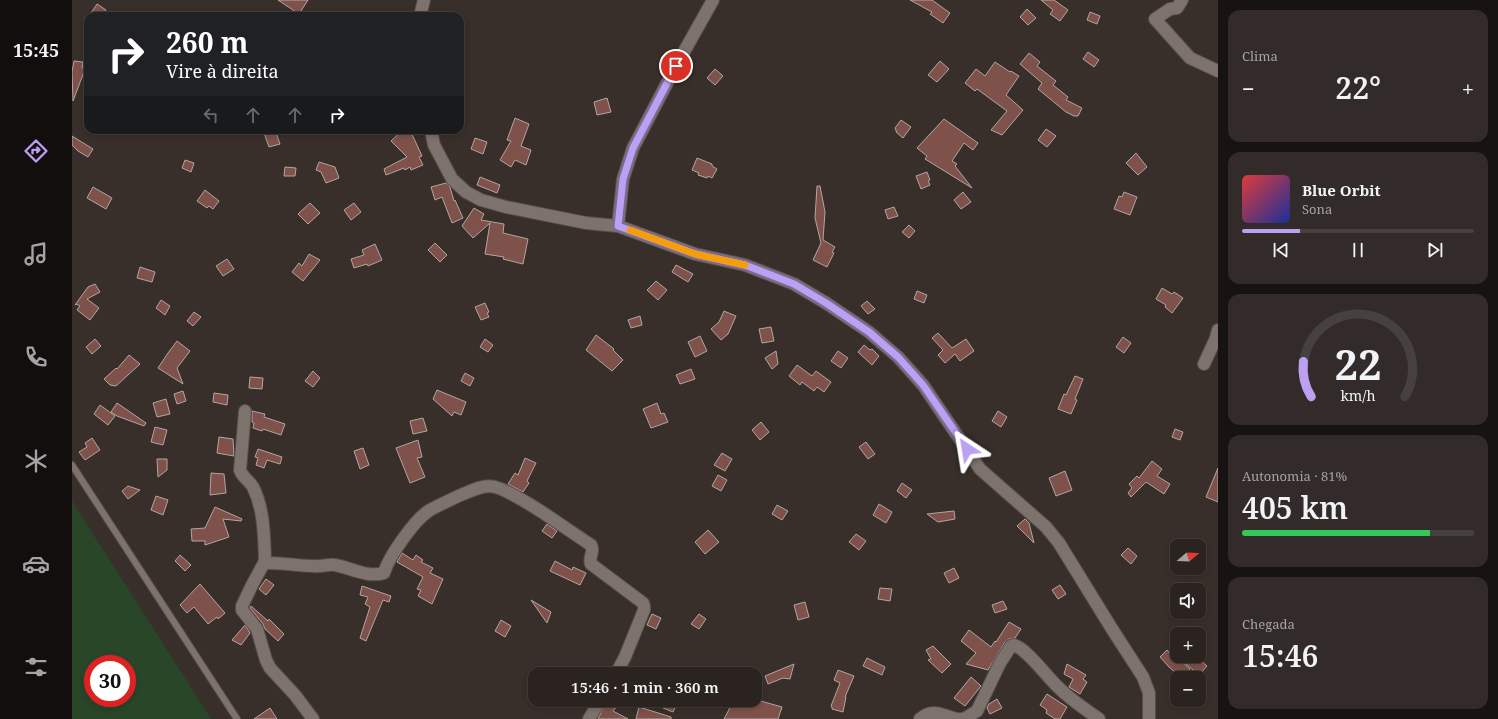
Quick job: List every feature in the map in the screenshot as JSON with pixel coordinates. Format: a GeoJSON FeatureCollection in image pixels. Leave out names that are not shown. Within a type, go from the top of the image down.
{"type":"FeatureCollection","features":[{"type":"Feature","properties":{"kind":"street"},"geometry":{"type":"LineString","coordinates":[[421,12],[424,0]]}},
{"type":"Feature","properties":{"kind":"street"},"geometry":{"type":"LineString","coordinates":[[618,226],[623,179],[633,148],[713,0]]}},
{"type":"Feature","properties":{"kind":"street"},"geometry":{"type":"LineString","coordinates":[[1182,0],[1177,8],[1170,9],[1155,19],[1190,58],[1218,71]]}},
{"type":"Feature","properties":{"kind":"street"},"geometry":{"type":"LineString","coordinates":[[432,134],[434,145],[452,179],[466,192],[481,200],[506,207],[586,223],[618,226],[695,254],[745,265],[794,284],[826,303],[869,332],[898,357],[923,385],[980,469],[1037,518],[1059,543],[1143,677],[1149,693],[1149,719]]}},
{"type":"Feature","properties":{"kind":"street"},"geometry":{"type":"LineString","coordinates":[[1204,364],[1218,330]]}},
{"type":"Feature","properties":{"kind":"street"},"geometry":{"type":"LineString","coordinates":[[244,411],[240,470],[252,486],[258,500],[264,529],[264,563],[242,606],[242,610],[257,629],[268,665],[295,695],[313,719]]}},
{"type":"Feature","properties":{"kind":"street"},"geometry":{"type":"LineString","coordinates":[[264,563],[314,566],[333,565],[358,572],[378,575],[384,573],[386,564],[398,546],[422,517],[430,510],[471,490],[484,486],[493,486],[502,489],[532,505],[591,545],[593,551],[590,560],[592,564],[643,603],[644,610],[620,667]]}},
{"type":"Feature","properties":{"kind":"street"},"geometry":{"type":"LineString","coordinates":[[920,719],[931,712],[958,719],[970,715],[977,715],[1000,663],[1011,646],[1014,644],[1035,662],[1060,689],[1099,719]]}},
{"type":"Feature","properties":{"kind":"street"},"geometry":{"type":"LineString","coordinates":[[589,719],[596,707]]}},
{"type":"Feature","properties":{"kind":"lane"},"geometry":{"type":"LineString","coordinates":[[72,465],[237,719]]}},
{"type":"Feature","properties":{"kind":"green space"},"geometry":{"type":"Polygon","coordinates":[[[72,501],[211,719],[72,719],[72,501]]]}},
{"type":"Feature","properties":{"kind":"building"},"geometry":{"type":"Polygon","coordinates":[[[278,0],[308,0],[300,12],[296,12],[278,0]]]}},
{"type":"Feature","properties":{"kind":"building"},"geometry":{"type":"Polygon","coordinates":[[[910,0],[932,0],[950,13],[943,23],[930,14],[932,12],[910,0]]]}},
{"type":"Feature","properties":{"kind":"building"},"geometry":{"type":"Polygon","coordinates":[[[1041,0],[1054,0],[1068,10],[1060,21],[1050,14],[1053,10],[1041,0]]]}},
{"type":"Feature","properties":{"kind":"building"},"geometry":{"type":"Polygon","coordinates":[[[97,4],[106,10],[105,12],[92,12],[97,4]]]}},
{"type":"Feature","properties":{"kind":"building"},"geometry":{"type":"Polygon","coordinates":[[[1027,9],[1036,18],[1028,25],[1020,17],[1027,9]]]}},
{"type":"Feature","properties":{"kind":"building"},"geometry":{"type":"Polygon","coordinates":[[[1090,12],[1100,16],[1097,24],[1087,20],[1090,12]]]}},
{"type":"Feature","properties":{"kind":"building"},"geometry":{"type":"Polygon","coordinates":[[[1088,52],[1099,60],[1094,67],[1083,59],[1088,52]]]}},
{"type":"Feature","properties":{"kind":"building"},"geometry":{"type":"Polygon","coordinates":[[[1029,53],[1040,62],[1037,66],[1056,81],[1053,85],[1068,97],[1066,100],[1082,108],[1078,116],[1074,116],[1066,112],[1038,89],[1042,83],[1020,64],[1029,53]]]}},
{"type":"Feature","properties":{"kind":"building"},"geometry":{"type":"Polygon","coordinates":[[[74,61],[83,62],[82,68],[84,69],[84,72],[73,101],[72,72],[74,61]]]}},
{"type":"Feature","properties":{"kind":"building"},"geometry":{"type":"Polygon","coordinates":[[[940,61],[949,69],[937,82],[928,75],[940,61]]]}},
{"type":"Feature","properties":{"kind":"building"},"geometry":{"type":"Polygon","coordinates":[[[995,62],[1019,76],[1006,95],[1023,110],[1002,135],[991,130],[1007,111],[977,89],[975,91],[965,83],[976,69],[985,76],[995,62]]]}},
{"type":"Feature","properties":{"kind":"building"},"geometry":{"type":"Polygon","coordinates":[[[715,69],[723,76],[715,85],[707,78],[715,69]]]}},
{"type":"Feature","properties":{"kind":"building"},"geometry":{"type":"Polygon","coordinates":[[[607,98],[611,112],[597,115],[594,102],[607,98]]]}},
{"type":"Feature","properties":{"kind":"building"},"geometry":{"type":"Polygon","coordinates":[[[515,118],[529,124],[521,146],[531,150],[526,165],[515,160],[511,167],[500,160],[511,141],[507,140],[515,118]]]}},
{"type":"Feature","properties":{"kind":"building"},"geometry":{"type":"Polygon","coordinates":[[[944,119],[978,143],[973,150],[964,143],[952,161],[957,164],[955,166],[972,188],[925,159],[927,156],[917,148],[944,119]]]}},
{"type":"Feature","properties":{"kind":"building"},"geometry":{"type":"Polygon","coordinates":[[[901,120],[911,127],[903,138],[897,133],[895,128],[901,120]]]}},
{"type":"Feature","properties":{"kind":"building"},"geometry":{"type":"Polygon","coordinates":[[[1046,129],[1056,136],[1047,147],[1038,140],[1046,129]]]}},
{"type":"Feature","properties":{"kind":"building"},"geometry":{"type":"Polygon","coordinates":[[[264,134],[276,134],[280,144],[269,147],[264,134]]]}},
{"type":"Feature","properties":{"kind":"building"},"geometry":{"type":"Polygon","coordinates":[[[399,134],[412,134],[422,156],[419,157],[423,165],[411,170],[410,167],[405,170],[404,168],[386,175],[384,169],[407,157],[391,141],[399,134]]]}},
{"type":"Feature","properties":{"kind":"building"},"geometry":{"type":"Polygon","coordinates":[[[72,136],[93,149],[88,157],[72,145],[72,136]]]}},
{"type":"Feature","properties":{"kind":"building"},"geometry":{"type":"Polygon","coordinates":[[[475,138],[487,142],[483,154],[471,149],[475,138]]]}},
{"type":"Feature","properties":{"kind":"building"},"geometry":{"type":"Polygon","coordinates":[[[1136,153],[1147,167],[1138,175],[1126,163],[1136,153]]]}},
{"type":"Feature","properties":{"kind":"building"},"geometry":{"type":"Polygon","coordinates":[[[697,158],[712,164],[712,166],[717,169],[712,178],[698,175],[699,173],[692,170],[697,158]]]}},
{"type":"Feature","properties":{"kind":"building"},"geometry":{"type":"Polygon","coordinates":[[[185,160],[194,163],[191,172],[182,168],[185,160]]]}},
{"type":"Feature","properties":{"kind":"building"},"geometry":{"type":"Polygon","coordinates":[[[319,162],[335,167],[339,178],[326,183],[321,172],[316,170],[319,162]]]}},
{"type":"Feature","properties":{"kind":"building"},"geometry":{"type":"Polygon","coordinates":[[[285,167],[296,168],[295,176],[284,176],[285,167]]]}},
{"type":"Feature","properties":{"kind":"building"},"geometry":{"type":"Polygon","coordinates":[[[927,172],[930,185],[921,189],[916,176],[927,172]]]}},
{"type":"Feature","properties":{"kind":"building"},"geometry":{"type":"Polygon","coordinates":[[[480,177],[500,185],[497,193],[477,185],[480,177]]]}},
{"type":"Feature","properties":{"kind":"building"},"geometry":{"type":"Polygon","coordinates":[[[446,183],[450,187],[454,201],[455,200],[463,218],[452,223],[442,197],[435,200],[431,187],[446,183]]]}},
{"type":"Feature","properties":{"kind":"building"},"geometry":{"type":"Polygon","coordinates":[[[817,186],[820,186],[825,212],[823,240],[835,247],[832,252],[834,253],[827,267],[813,260],[821,243],[815,218],[817,186]]]}},
{"type":"Feature","properties":{"kind":"building"},"geometry":{"type":"Polygon","coordinates":[[[93,187],[112,198],[106,209],[87,198],[93,187]]]}},
{"type":"Feature","properties":{"kind":"building"},"geometry":{"type":"Polygon","coordinates":[[[205,190],[219,201],[213,209],[209,206],[207,208],[197,201],[205,190]]]}},
{"type":"Feature","properties":{"kind":"building"},"geometry":{"type":"Polygon","coordinates":[[[963,192],[971,202],[961,209],[954,200],[963,192]]]}},
{"type":"Feature","properties":{"kind":"building"},"geometry":{"type":"Polygon","coordinates":[[[1124,192],[1137,197],[1130,215],[1114,209],[1119,196],[1122,197],[1124,192]]]}},
{"type":"Feature","properties":{"kind":"building"},"geometry":{"type":"Polygon","coordinates":[[[310,203],[320,213],[308,224],[298,214],[310,203]]]}},
{"type":"Feature","properties":{"kind":"building"},"geometry":{"type":"Polygon","coordinates":[[[354,203],[361,212],[351,220],[344,210],[354,203]]]}},
{"type":"Feature","properties":{"kind":"building"},"geometry":{"type":"Polygon","coordinates":[[[894,207],[898,216],[888,219],[885,210],[894,207]]]}},
{"type":"Feature","properties":{"kind":"building"},"geometry":{"type":"Polygon","coordinates":[[[474,208],[484,214],[481,220],[504,224],[503,233],[528,239],[523,264],[503,259],[504,257],[485,254],[490,223],[473,238],[462,226],[474,208]]]}},
{"type":"Feature","properties":{"kind":"building"},"geometry":{"type":"Polygon","coordinates":[[[909,225],[915,231],[909,238],[902,232],[909,225]]]}},
{"type":"Feature","properties":{"kind":"building"},"geometry":{"type":"Polygon","coordinates":[[[435,243],[447,255],[440,262],[428,250],[435,243]]]}},
{"type":"Feature","properties":{"kind":"building"},"geometry":{"type":"Polygon","coordinates":[[[375,244],[382,260],[368,266],[367,264],[354,268],[351,259],[364,255],[362,250],[375,244]]]}},
{"type":"Feature","properties":{"kind":"building"},"geometry":{"type":"Polygon","coordinates":[[[309,254],[320,260],[303,281],[292,272],[299,263],[302,266],[309,254]]]}},
{"type":"Feature","properties":{"kind":"building"},"geometry":{"type":"Polygon","coordinates":[[[227,259],[234,269],[223,276],[216,266],[227,259]]]}},
{"type":"Feature","properties":{"kind":"building"},"geometry":{"type":"Polygon","coordinates":[[[676,265],[693,274],[688,282],[672,272],[676,265]]]}},
{"type":"Feature","properties":{"kind":"building"},"geometry":{"type":"Polygon","coordinates":[[[140,267],[155,272],[152,282],[137,278],[140,267]]]}},
{"type":"Feature","properties":{"kind":"building"},"geometry":{"type":"Polygon","coordinates":[[[656,281],[667,290],[658,300],[647,290],[656,281]]]}},
{"type":"Feature","properties":{"kind":"building"},"geometry":{"type":"Polygon","coordinates":[[[95,284],[100,292],[87,299],[99,308],[90,320],[77,310],[80,306],[75,305],[88,287],[95,284]]]}},
{"type":"Feature","properties":{"kind":"building"},"geometry":{"type":"Polygon","coordinates":[[[1162,288],[1172,294],[1174,292],[1183,298],[1172,313],[1165,307],[1166,305],[1156,299],[1162,288]]]}},
{"type":"Feature","properties":{"kind":"building"},"geometry":{"type":"Polygon","coordinates":[[[917,291],[927,295],[924,303],[914,299],[917,291]]]}},
{"type":"Feature","properties":{"kind":"building"},"geometry":{"type":"Polygon","coordinates":[[[161,300],[170,306],[165,315],[156,308],[161,300]]]}},
{"type":"Feature","properties":{"kind":"building"},"geometry":{"type":"Polygon","coordinates":[[[867,301],[875,309],[868,314],[861,306],[867,301]]]}},
{"type":"Feature","properties":{"kind":"building"},"geometry":{"type":"Polygon","coordinates":[[[485,303],[489,312],[487,313],[489,317],[481,320],[475,307],[485,303]]]}},
{"type":"Feature","properties":{"kind":"building"},"geometry":{"type":"Polygon","coordinates":[[[724,311],[736,316],[728,334],[721,340],[711,329],[719,322],[724,311]]]}},
{"type":"Feature","properties":{"kind":"building"},"geometry":{"type":"Polygon","coordinates":[[[194,312],[201,317],[193,326],[187,321],[194,312]]]}},
{"type":"Feature","properties":{"kind":"building"},"geometry":{"type":"Polygon","coordinates":[[[640,316],[642,325],[631,328],[628,320],[640,316]]]}},
{"type":"Feature","properties":{"kind":"building"},"geometry":{"type":"Polygon","coordinates":[[[771,327],[774,341],[762,343],[759,329],[771,327]]]}},
{"type":"Feature","properties":{"kind":"building"},"geometry":{"type":"Polygon","coordinates":[[[938,333],[952,348],[966,339],[974,351],[960,361],[955,354],[945,363],[938,355],[943,350],[932,338],[938,333]]]}},
{"type":"Feature","properties":{"kind":"building"},"geometry":{"type":"Polygon","coordinates":[[[596,335],[614,349],[613,350],[623,360],[612,371],[586,350],[596,335]]]}},
{"type":"Feature","properties":{"kind":"building"},"geometry":{"type":"Polygon","coordinates":[[[700,336],[707,351],[695,357],[688,342],[700,336]]]}},
{"type":"Feature","properties":{"kind":"building"},"geometry":{"type":"Polygon","coordinates":[[[1123,337],[1131,343],[1124,353],[1116,347],[1123,337]]]}},
{"type":"Feature","properties":{"kind":"building"},"geometry":{"type":"Polygon","coordinates":[[[95,339],[101,346],[92,354],[86,347],[95,339]]]}},
{"type":"Feature","properties":{"kind":"building"},"geometry":{"type":"Polygon","coordinates":[[[485,339],[493,345],[488,352],[480,347],[485,339]]]}},
{"type":"Feature","properties":{"kind":"building"},"geometry":{"type":"Polygon","coordinates":[[[177,341],[190,351],[177,368],[183,384],[158,368],[177,341]]]}},
{"type":"Feature","properties":{"kind":"building"},"geometry":{"type":"Polygon","coordinates":[[[864,345],[870,350],[872,349],[879,356],[872,365],[858,352],[864,345]]]}},
{"type":"Feature","properties":{"kind":"building"},"geometry":{"type":"Polygon","coordinates":[[[776,351],[778,364],[772,369],[765,358],[776,351]]]}},
{"type":"Feature","properties":{"kind":"building"},"geometry":{"type":"Polygon","coordinates":[[[838,351],[848,358],[841,368],[831,361],[838,351]]]}},
{"type":"Feature","properties":{"kind":"building"},"geometry":{"type":"Polygon","coordinates":[[[129,355],[140,364],[116,386],[110,385],[104,379],[116,368],[117,369],[129,355]]]}},
{"type":"Feature","properties":{"kind":"building"},"geometry":{"type":"Polygon","coordinates":[[[797,365],[812,376],[816,371],[831,382],[824,392],[817,387],[814,391],[802,382],[800,385],[789,376],[797,365]]]}},
{"type":"Feature","properties":{"kind":"building"},"geometry":{"type":"Polygon","coordinates":[[[691,369],[695,379],[680,384],[676,375],[691,369]]]}},
{"type":"Feature","properties":{"kind":"building"},"geometry":{"type":"Polygon","coordinates":[[[313,371],[320,378],[313,387],[305,381],[313,371]]]}},
{"type":"Feature","properties":{"kind":"building"},"geometry":{"type":"Polygon","coordinates":[[[465,373],[474,378],[470,386],[461,381],[465,373]]]}},
{"type":"Feature","properties":{"kind":"building"},"geometry":{"type":"Polygon","coordinates":[[[1075,376],[1083,379],[1071,414],[1058,409],[1064,394],[1066,395],[1075,376]]]}},
{"type":"Feature","properties":{"kind":"building"},"geometry":{"type":"Polygon","coordinates":[[[250,377],[263,378],[262,389],[249,388],[250,377]]]}},
{"type":"Feature","properties":{"kind":"building"},"geometry":{"type":"Polygon","coordinates":[[[437,390],[466,402],[461,415],[454,412],[452,416],[433,399],[437,390]]]}},
{"type":"Feature","properties":{"kind":"building"},"geometry":{"type":"Polygon","coordinates":[[[183,391],[186,401],[177,404],[174,394],[183,391]]]}},
{"type":"Feature","properties":{"kind":"building"},"geometry":{"type":"Polygon","coordinates":[[[214,393],[228,395],[227,405],[213,402],[214,393]]]}},
{"type":"Feature","properties":{"kind":"building"},"geometry":{"type":"Polygon","coordinates":[[[166,399],[170,414],[157,417],[153,403],[166,399]]]}},
{"type":"Feature","properties":{"kind":"building"},"geometry":{"type":"Polygon","coordinates":[[[117,403],[146,423],[144,426],[117,416],[111,412],[117,403]]]}},
{"type":"Feature","properties":{"kind":"building"},"geometry":{"type":"Polygon","coordinates":[[[657,403],[661,414],[664,413],[668,422],[651,428],[643,409],[657,403]]]}},
{"type":"Feature","properties":{"kind":"building"},"geometry":{"type":"Polygon","coordinates":[[[100,405],[115,416],[108,425],[94,414],[100,405]]]}},
{"type":"Feature","properties":{"kind":"building"},"geometry":{"type":"Polygon","coordinates":[[[252,411],[265,414],[264,417],[285,424],[281,435],[263,429],[262,431],[253,428],[254,423],[252,422],[252,411]]]}},
{"type":"Feature","properties":{"kind":"building"},"geometry":{"type":"Polygon","coordinates":[[[998,411],[1007,417],[1001,427],[992,421],[998,411]]]}},
{"type":"Feature","properties":{"kind":"building"},"geometry":{"type":"Polygon","coordinates":[[[423,418],[427,431],[413,434],[410,421],[423,418]]]}},
{"type":"Feature","properties":{"kind":"building"},"geometry":{"type":"Polygon","coordinates":[[[761,422],[769,432],[760,440],[752,430],[761,422]]]}},
{"type":"Feature","properties":{"kind":"building"},"geometry":{"type":"Polygon","coordinates":[[[155,427],[167,430],[163,445],[151,442],[155,427]]]}},
{"type":"Feature","properties":{"kind":"building"},"geometry":{"type":"Polygon","coordinates":[[[1175,429],[1183,432],[1180,440],[1172,437],[1175,429]]]}},
{"type":"Feature","properties":{"kind":"building"},"geometry":{"type":"Polygon","coordinates":[[[219,437],[233,439],[234,456],[217,453],[219,437]]]}},
{"type":"Feature","properties":{"kind":"building"},"geometry":{"type":"Polygon","coordinates":[[[92,438],[100,450],[85,460],[79,452],[87,447],[85,443],[92,438]]]}},
{"type":"Feature","properties":{"kind":"building"},"geometry":{"type":"Polygon","coordinates":[[[418,440],[422,457],[417,458],[425,477],[410,483],[396,448],[418,440]]]}},
{"type":"Feature","properties":{"kind":"building"},"geometry":{"type":"Polygon","coordinates":[[[866,442],[875,454],[868,459],[859,447],[866,442]]]}},
{"type":"Feature","properties":{"kind":"building"},"geometry":{"type":"Polygon","coordinates":[[[363,448],[369,465],[360,469],[354,451],[363,448]]]}},
{"type":"Feature","properties":{"kind":"building"},"geometry":{"type":"Polygon","coordinates":[[[258,449],[282,457],[280,464],[267,460],[264,468],[256,465],[258,458],[255,457],[258,449]]]}},
{"type":"Feature","properties":{"kind":"building"},"geometry":{"type":"Polygon","coordinates":[[[722,453],[732,459],[725,471],[714,465],[722,453]]]}},
{"type":"Feature","properties":{"kind":"building"},"geometry":{"type":"Polygon","coordinates":[[[525,458],[536,463],[527,481],[529,483],[523,492],[508,484],[515,473],[518,475],[525,458]]]}},
{"type":"Feature","properties":{"kind":"building"},"geometry":{"type":"Polygon","coordinates":[[[157,459],[167,459],[167,470],[158,477],[157,459]]]}},
{"type":"Feature","properties":{"kind":"building"},"geometry":{"type":"Polygon","coordinates":[[[1152,461],[1162,469],[1157,476],[1170,484],[1164,494],[1146,482],[1131,497],[1128,493],[1132,488],[1129,484],[1137,476],[1139,478],[1152,461]]]}},
{"type":"Feature","properties":{"kind":"building"},"geometry":{"type":"Polygon","coordinates":[[[1218,468],[1218,502],[1206,497],[1218,468]]]}},
{"type":"Feature","properties":{"kind":"building"},"geometry":{"type":"Polygon","coordinates":[[[1065,471],[1072,490],[1056,496],[1049,478],[1065,471]]]}},
{"type":"Feature","properties":{"kind":"building"},"geometry":{"type":"Polygon","coordinates":[[[211,473],[224,474],[226,493],[210,495],[211,473]]]}},
{"type":"Feature","properties":{"kind":"building"},"geometry":{"type":"Polygon","coordinates":[[[718,475],[727,480],[721,491],[712,486],[718,475]]]}},
{"type":"Feature","properties":{"kind":"building"},"geometry":{"type":"Polygon","coordinates":[[[902,483],[912,490],[906,498],[897,491],[902,483]]]}},
{"type":"Feature","properties":{"kind":"building"},"geometry":{"type":"Polygon","coordinates":[[[128,486],[140,490],[128,499],[122,491],[128,486]]]}},
{"type":"Feature","properties":{"kind":"building"},"geometry":{"type":"Polygon","coordinates":[[[156,496],[168,500],[163,515],[151,510],[156,496]]]}},
{"type":"Feature","properties":{"kind":"building"},"geometry":{"type":"Polygon","coordinates":[[[879,504],[892,512],[886,523],[873,515],[879,504]]]}},
{"type":"Feature","properties":{"kind":"building"},"geometry":{"type":"Polygon","coordinates":[[[777,505],[788,511],[782,520],[772,514],[777,505]]]}},
{"type":"Feature","properties":{"kind":"building"},"geometry":{"type":"Polygon","coordinates":[[[215,507],[242,519],[241,521],[223,519],[229,537],[205,545],[205,541],[192,541],[191,529],[205,528],[215,507]]]}},
{"type":"Feature","properties":{"kind":"building"},"geometry":{"type":"Polygon","coordinates":[[[954,511],[955,519],[938,522],[927,514],[954,511]]]}},
{"type":"Feature","properties":{"kind":"building"},"geometry":{"type":"Polygon","coordinates":[[[1025,519],[1029,523],[1034,543],[1017,526],[1025,519]]]}},
{"type":"Feature","properties":{"kind":"building"},"geometry":{"type":"Polygon","coordinates":[[[547,524],[557,531],[552,538],[542,531],[547,524]]]}},
{"type":"Feature","properties":{"kind":"building"},"geometry":{"type":"Polygon","coordinates":[[[708,530],[719,542],[705,554],[695,542],[708,530]]]}},
{"type":"Feature","properties":{"kind":"building"},"geometry":{"type":"Polygon","coordinates":[[[856,534],[866,541],[859,550],[849,542],[856,534]]]}},
{"type":"Feature","properties":{"kind":"building"},"geometry":{"type":"Polygon","coordinates":[[[1128,548],[1137,556],[1131,564],[1121,555],[1128,548]]]}},
{"type":"Feature","properties":{"kind":"building"},"geometry":{"type":"Polygon","coordinates":[[[402,553],[413,560],[416,555],[423,560],[421,562],[433,568],[430,573],[443,579],[432,604],[418,596],[421,590],[417,589],[423,577],[397,562],[402,553]]]}},
{"type":"Feature","properties":{"kind":"building"},"geometry":{"type":"Polygon","coordinates":[[[180,555],[191,565],[185,571],[175,561],[180,555]]]}},
{"type":"Feature","properties":{"kind":"building"},"geometry":{"type":"Polygon","coordinates":[[[555,561],[572,570],[573,567],[586,573],[580,585],[550,571],[555,561]]]}},
{"type":"Feature","properties":{"kind":"building"},"geometry":{"type":"Polygon","coordinates":[[[954,568],[959,578],[949,583],[944,573],[954,568]]]}},
{"type":"Feature","properties":{"kind":"building"},"geometry":{"type":"Polygon","coordinates":[[[266,579],[274,585],[266,595],[259,589],[266,579]]]}},
{"type":"Feature","properties":{"kind":"building"},"geometry":{"type":"Polygon","coordinates":[[[200,584],[225,613],[218,619],[217,617],[208,624],[194,607],[187,613],[180,605],[200,584]]]}},
{"type":"Feature","properties":{"kind":"building"},"geometry":{"type":"Polygon","coordinates":[[[1060,585],[1066,594],[1058,599],[1052,590],[1060,585]]]}},
{"type":"Feature","properties":{"kind":"building"},"geometry":{"type":"Polygon","coordinates":[[[362,586],[391,596],[389,602],[383,600],[366,641],[360,638],[370,607],[365,604],[368,597],[360,595],[362,586]]]}},
{"type":"Feature","properties":{"kind":"building"},"geometry":{"type":"Polygon","coordinates":[[[880,588],[892,589],[890,601],[878,599],[880,588]]]}},
{"type":"Feature","properties":{"kind":"building"},"geometry":{"type":"Polygon","coordinates":[[[531,600],[551,612],[547,623],[531,600]]]}},
{"type":"Feature","properties":{"kind":"building"},"geometry":{"type":"Polygon","coordinates":[[[1003,601],[1007,609],[995,613],[992,605],[1003,601]]]}},
{"type":"Feature","properties":{"kind":"building"},"geometry":{"type":"Polygon","coordinates":[[[805,602],[809,617],[798,620],[794,605],[805,602]]]}},
{"type":"Feature","properties":{"kind":"building"},"geometry":{"type":"Polygon","coordinates":[[[251,606],[268,621],[269,619],[284,634],[278,641],[265,629],[263,624],[250,608],[251,606]]]}},
{"type":"Feature","properties":{"kind":"building"},"geometry":{"type":"Polygon","coordinates":[[[652,614],[661,618],[656,629],[647,625],[652,614]]]}},
{"type":"Feature","properties":{"kind":"building"},"geometry":{"type":"Polygon","coordinates":[[[699,614],[706,619],[699,629],[691,624],[699,614]]]}},
{"type":"Feature","properties":{"kind":"building"},"geometry":{"type":"Polygon","coordinates":[[[501,620],[511,626],[505,637],[495,631],[501,620]]]}},
{"type":"Feature","properties":{"kind":"building"},"geometry":{"type":"Polygon","coordinates":[[[1009,622],[1021,629],[1015,638],[1009,639],[1005,642],[988,670],[966,664],[976,653],[961,641],[969,630],[991,647],[1009,622]]]}},
{"type":"Feature","properties":{"kind":"building"},"geometry":{"type":"Polygon","coordinates":[[[245,625],[250,633],[241,645],[232,640],[245,625]]]}},
{"type":"Feature","properties":{"kind":"building"},"geometry":{"type":"Polygon","coordinates":[[[933,646],[951,664],[942,673],[928,660],[931,659],[926,650],[933,646]]]}},
{"type":"Feature","properties":{"kind":"building"},"geometry":{"type":"Polygon","coordinates":[[[1167,650],[1170,653],[1170,663],[1183,663],[1190,669],[1188,671],[1174,671],[1160,657],[1167,650]]]}},
{"type":"Feature","properties":{"kind":"building"},"geometry":{"type":"Polygon","coordinates":[[[867,658],[885,667],[882,675],[863,666],[867,658]]]}},
{"type":"Feature","properties":{"kind":"building"},"geometry":{"type":"Polygon","coordinates":[[[1185,663],[1203,663],[1207,666],[1203,671],[1194,671],[1185,663]]]}},
{"type":"Feature","properties":{"kind":"building"},"geometry":{"type":"Polygon","coordinates":[[[794,664],[790,679],[783,678],[768,684],[765,676],[794,664]]]}},
{"type":"Feature","properties":{"kind":"building"},"geometry":{"type":"Polygon","coordinates":[[[1067,664],[1086,675],[1083,679],[1087,682],[1080,694],[1069,687],[1073,679],[1064,674],[1067,664]]]}},
{"type":"Feature","properties":{"kind":"building"},"geometry":{"type":"Polygon","coordinates":[[[838,670],[854,676],[845,697],[843,712],[832,709],[831,706],[840,683],[834,680],[838,670]]]}},
{"type":"Feature","properties":{"kind":"building"},"geometry":{"type":"Polygon","coordinates":[[[971,677],[981,686],[965,706],[954,698],[971,677]]]}},
{"type":"Feature","properties":{"kind":"building"},"geometry":{"type":"Polygon","coordinates":[[[1047,694],[1067,707],[1060,719],[1055,719],[1046,713],[1047,710],[1040,705],[1047,694]]]}},
{"type":"Feature","properties":{"kind":"building"},"geometry":{"type":"Polygon","coordinates":[[[997,699],[1002,708],[990,714],[987,708],[989,704],[997,699]]]}},
{"type":"Feature","properties":{"kind":"building"},"geometry":{"type":"Polygon","coordinates":[[[762,701],[782,707],[778,719],[724,719],[730,707],[762,707],[762,701]]]}},
{"type":"Feature","properties":{"kind":"building"},"geometry":{"type":"Polygon","coordinates":[[[604,707],[616,707],[613,711],[628,719],[598,719],[604,707]]]}},
{"type":"Feature","properties":{"kind":"building"},"geometry":{"type":"Polygon","coordinates":[[[639,707],[671,717],[671,719],[636,719],[639,707]]]}},
{"type":"Feature","properties":{"kind":"building"},"geometry":{"type":"Polygon","coordinates":[[[663,707],[676,707],[673,712],[663,707]]]}},
{"type":"Feature","properties":{"kind":"building"},"geometry":{"type":"Polygon","coordinates":[[[270,708],[277,719],[254,719],[270,708]]]}},
{"type":"Feature","properties":{"kind":"slow traffic"},"geometry":{"type":"LineString","coordinates":[[630,230],[695,254],[745,265]]}},
{"type":"Feature","properties":{"kind":"route"},"geometry":{"type":"LineString","coordinates":[[676,66],[633,148],[623,179],[618,226],[695,254],[745,265],[794,284],[826,303],[869,332],[898,357],[923,385],[967,449]]}}]}
